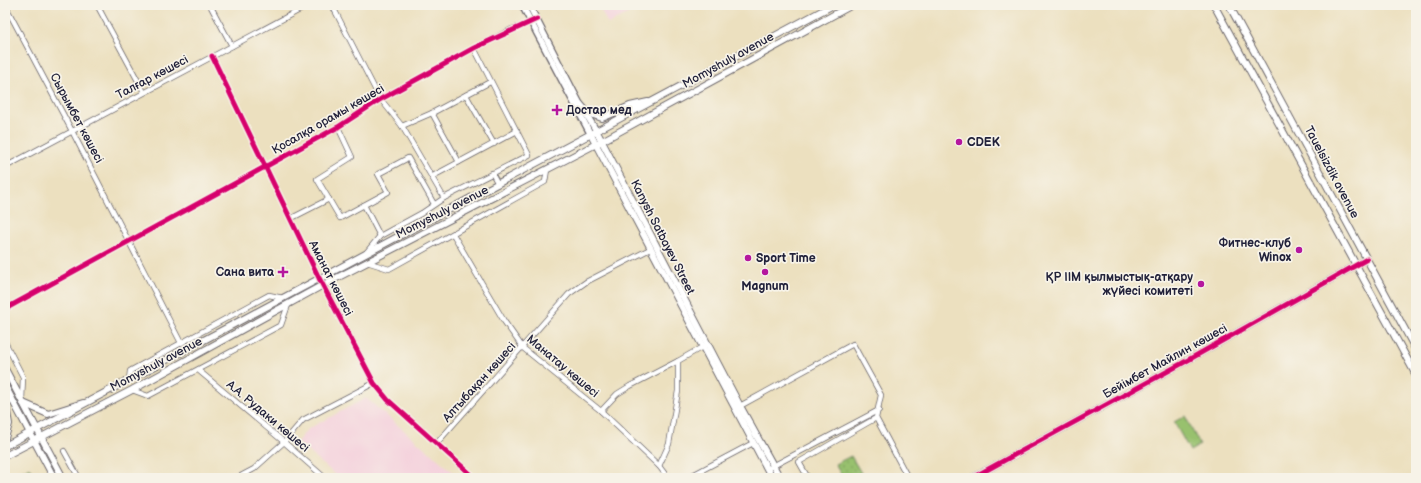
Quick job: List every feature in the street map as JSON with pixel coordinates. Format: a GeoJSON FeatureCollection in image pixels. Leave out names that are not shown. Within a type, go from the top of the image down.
{"type":"FeatureCollection","features":[{"type":"Feature","properties":{"kind":"main road","name":"Momyshuly avenue"},"geometry":{"type":"LineString","coordinates":[[30,433],[833,5]]}},
{"type":"Feature","properties":{"kind":"main road","name":"Momyshuly avenue"},"geometry":{"type":"LineString","coordinates":[[34,440],[132,390],[323,285],[599,143],[852,5]]}},
{"type":"Feature","properties":{"kind":"main road","name":"Tauelsizdik avenue"},"geometry":{"type":"LineString","coordinates":[[1214,5],[1356,264]]}},
{"type":"Feature","properties":{"kind":"main road","name":"Tauelsizdik avenue"},"geometry":{"type":"LineString","coordinates":[[1229,5],[1416,350]]}},
{"type":"Feature","properties":{"kind":"main road"},"geometry":{"type":"LineString","coordinates":[[580,104],[588,114],[602,118],[630,106],[657,100]]}},
{"type":"Feature","properties":{"kind":"main road"},"geometry":{"type":"LineString","coordinates":[[1278,121],[1289,116]]}},
{"type":"Feature","properties":{"kind":"main road","name":"Kanysh Satbayev Street"},"geometry":{"type":"LineString","coordinates":[[594,133],[650,249],[753,443],[780,478]]}},
{"type":"Feature","properties":{"kind":"main road","name":"Kanysh Satbayev Street"},"geometry":{"type":"LineString","coordinates":[[599,143],[708,344],[770,467],[772,478]]}},
{"type":"Feature","properties":{"kind":"main road"},"geometry":{"type":"LineString","coordinates":[[1356,264],[1416,375]]}},
{"type":"Feature","properties":{"kind":"main road"},"geometry":{"type":"LineString","coordinates":[[5,369],[63,478]]}},
{"type":"Feature","properties":{"kind":"main road"},"geometry":{"type":"LineString","coordinates":[[5,386],[54,478]]}},
{"type":"Feature","properties":{"kind":"main road"},"geometry":{"type":"LineString","coordinates":[[5,402],[9,419],[9,429],[5,438]]}},
{"type":"Feature","properties":{"kind":"main road"},"geometry":{"type":"LineString","coordinates":[[23,402],[48,414],[75,404],[89,402]]}},
{"type":"Feature","properties":{"kind":"main road"},"geometry":{"type":"LineString","coordinates":[[5,446],[30,433]]}},
{"type":"Feature","properties":{"kind":"main road"},"geometry":{"type":"LineString","coordinates":[[5,456],[34,440]]}},
{"type":"Feature","properties":{"kind":"street","name":"Сырымбет көшесі"},"geometry":{"type":"LineString","coordinates":[[5,5],[72,131],[181,343]]}},
{"type":"Feature","properties":{"kind":"street"},"geometry":{"type":"LineString","coordinates":[[97,5],[144,92]]}},
{"type":"Feature","properties":{"kind":"street"},"geometry":{"type":"LineString","coordinates":[[210,5],[232,46]]}},
{"type":"Feature","properties":{"kind":"street","name":"Талғар көшесі"},"geometry":{"type":"LineString","coordinates":[[5,167],[309,5]]}},
{"type":"Feature","properties":{"kind":"street"},"geometry":{"type":"LineString","coordinates":[[332,5],[381,99],[402,126],[433,176],[444,198]]}},
{"type":"Feature","properties":{"kind":"street","name":"Kanysh Satbayev Street"},"geometry":{"type":"LineString","coordinates":[[522,5],[534,21],[580,104],[594,133]]}},
{"type":"Feature","properties":{"kind":"street","name":"Kanysh Satbayev Street"},"geometry":{"type":"LineString","coordinates":[[529,5],[534,21],[594,133]]}},
{"type":"Feature","properties":{"kind":"street","name":"Қосалқа орамы көшесі"},"geometry":{"type":"LineString","coordinates":[[5,309],[338,128],[381,99],[474,48],[512,29],[534,21]]}},
{"type":"Feature","properties":{"kind":"street"},"geometry":{"type":"LineString","coordinates":[[365,254],[380,236],[444,198],[529,155],[490,82],[474,48]]}},
{"type":"Feature","properties":{"kind":"street","name":"Аманат көшесі"},"geometry":{"type":"LineString","coordinates":[[212,56],[319,278],[374,382],[388,400],[475,478]]}},
{"type":"Feature","properties":{"kind":"street"},"geometry":{"type":"LineString","coordinates":[[402,126],[432,113],[490,82]]}},
{"type":"Feature","properties":{"kind":"street"},"geometry":{"type":"LineString","coordinates":[[466,95],[494,144]]}},
{"type":"Feature","properties":{"kind":"street"},"geometry":{"type":"LineString","coordinates":[[432,113],[459,162]]}},
{"type":"Feature","properties":{"kind":"street"},"geometry":{"type":"LineString","coordinates":[[338,128],[352,157],[317,179],[340,218],[388,192],[378,174],[408,158],[434,204]]}},
{"type":"Feature","properties":{"kind":"street"},"geometry":{"type":"LineString","coordinates":[[433,176],[516,132]]}},
{"type":"Feature","properties":{"kind":"street"},"geometry":{"type":"LineString","coordinates":[[367,262],[389,269],[545,182],[546,170]]}},
{"type":"Feature","properties":{"kind":"street"},"geometry":{"type":"LineString","coordinates":[[492,174],[498,184]]}},
{"type":"Feature","properties":{"kind":"street"},"geometry":{"type":"LineString","coordinates":[[290,219],[329,199]]}},
{"type":"Feature","properties":{"kind":"street"},"geometry":{"type":"LineString","coordinates":[[364,205],[380,236]]}},
{"type":"Feature","properties":{"kind":"street","name":"Манатау көшесі"},"geometry":{"type":"LineString","coordinates":[[453,234],[504,321],[523,348],[601,411],[659,466],[668,478]]}},
{"type":"Feature","properties":{"kind":"street","name":"Алтыбақан көшесі"},"geometry":{"type":"LineString","coordinates":[[436,444],[523,348],[569,294],[586,282],[650,249]]}},
{"type":"Feature","properties":{"kind":"street","name":"Бейімбет Майлин көшесі"},"geometry":{"type":"LineString","coordinates":[[972,478],[1181,364],[1367,259]]}},
{"type":"Feature","properties":{"kind":"street"},"geometry":{"type":"LineString","coordinates":[[129,380],[130,371],[269,295],[283,298]]}},
{"type":"Feature","properties":{"kind":"street"},"geometry":{"type":"LineString","coordinates":[[132,390],[148,396],[281,325],[288,305]]}},
{"type":"Feature","properties":{"kind":"street"},"geometry":{"type":"LineString","coordinates":[[5,342],[23,377],[23,402]]}},
{"type":"Feature","properties":{"kind":"street"},"geometry":{"type":"LineString","coordinates":[[601,411],[618,394],[630,386],[708,344]]}},
{"type":"Feature","properties":{"kind":"street"},"geometry":{"type":"LineString","coordinates":[[740,406],[853,344],[881,395],[879,410],[876,418],[799,462],[808,478]]}},
{"type":"Feature","properties":{"kind":"street"},"geometry":{"type":"LineString","coordinates":[[659,466],[669,444],[678,391],[678,361]]}},
{"type":"Feature","properties":{"kind":"street","name":"А.А. Рудаки көшесі"},"geometry":{"type":"LineString","coordinates":[[198,370],[325,478]]}},
{"type":"Feature","properties":{"kind":"street"},"geometry":{"type":"LineString","coordinates":[[237,478],[254,469],[284,442],[303,420],[374,382]]}},
{"type":"Feature","properties":{"kind":"street"},"geometry":{"type":"LineString","coordinates":[[770,467],[879,410]]}},
{"type":"Feature","properties":{"kind":"street"},"geometry":{"type":"LineString","coordinates":[[876,418],[907,476],[899,478]]}},
{"type":"Feature","properties":{"kind":"street"},"geometry":{"type":"LineString","coordinates":[[687,478],[753,443]]}},
{"type":"Feature","properties":{"kind":"street"},"geometry":{"type":"LineString","coordinates":[[64,451],[79,478]]}},
{"type":"Feature","properties":{"kind":"shaded area"},"geometry":{"type":"Polygon","coordinates":[[[598,5],[644,5],[608,24],[598,5]]]}},
{"type":"Feature","properties":{"kind":"shaded area"},"geometry":{"type":"Polygon","coordinates":[[[366,398],[460,478],[339,478],[297,442],[308,429],[366,398]]]}},
{"type":"Feature","properties":{"kind":"green space"},"geometry":{"type":"Polygon","coordinates":[[[1185,416],[1200,445],[1190,451],[1174,422],[1185,416]]]}},
{"type":"Feature","properties":{"kind":"green space"},"geometry":{"type":"Polygon","coordinates":[[[851,456],[864,478],[843,478],[835,464],[851,456]]]}},
{"type":"Feature","properties":{"kind":"green space"},"geometry":{"type":"Polygon","coordinates":[[[30,467],[36,478],[10,478],[30,467]]]}},
{"type":"Feature","properties":{"kind":"cycle path"},"geometry":{"type":"LineString","coordinates":[[5,309],[338,127],[381,99],[474,48],[537,19]]}},
{"type":"Feature","properties":{"kind":"cycle path"},"geometry":{"type":"LineString","coordinates":[[212,56],[319,278],[374,383],[388,400],[475,478]]}},
{"type":"Feature","properties":{"kind":"cycle path"},"geometry":{"type":"LineString","coordinates":[[972,478],[1181,364],[1367,259]]}},
{"type":"Feature","properties":{"kind":"place","name":"Достар мед"},"geometry":{"type":"Point","coordinates":[557,110]}},
{"type":"Feature","properties":{"kind":"place","name":"CDEK"},"geometry":{"type":"Point","coordinates":[959,142]}},
{"type":"Feature","properties":{"kind":"place","name":"Фитнес-клуб Winox"},"geometry":{"type":"Point","coordinates":[1299,250]}},
{"type":"Feature","properties":{"kind":"place","name":"Sport Time"},"geometry":{"type":"Point","coordinates":[748,258]}},
{"type":"Feature","properties":{"kind":"place","name":"Сана вита"},"geometry":{"type":"Point","coordinates":[283,272]}},
{"type":"Feature","properties":{"kind":"place","name":"Magnum"},"geometry":{"type":"Point","coordinates":[765,272]}},
{"type":"Feature","properties":{"kind":"place","name":"ҚР ІІМ қылмыстық-атқару жүйесі комитеті"},"geometry":{"type":"Point","coordinates":[1201,284]}}]}
